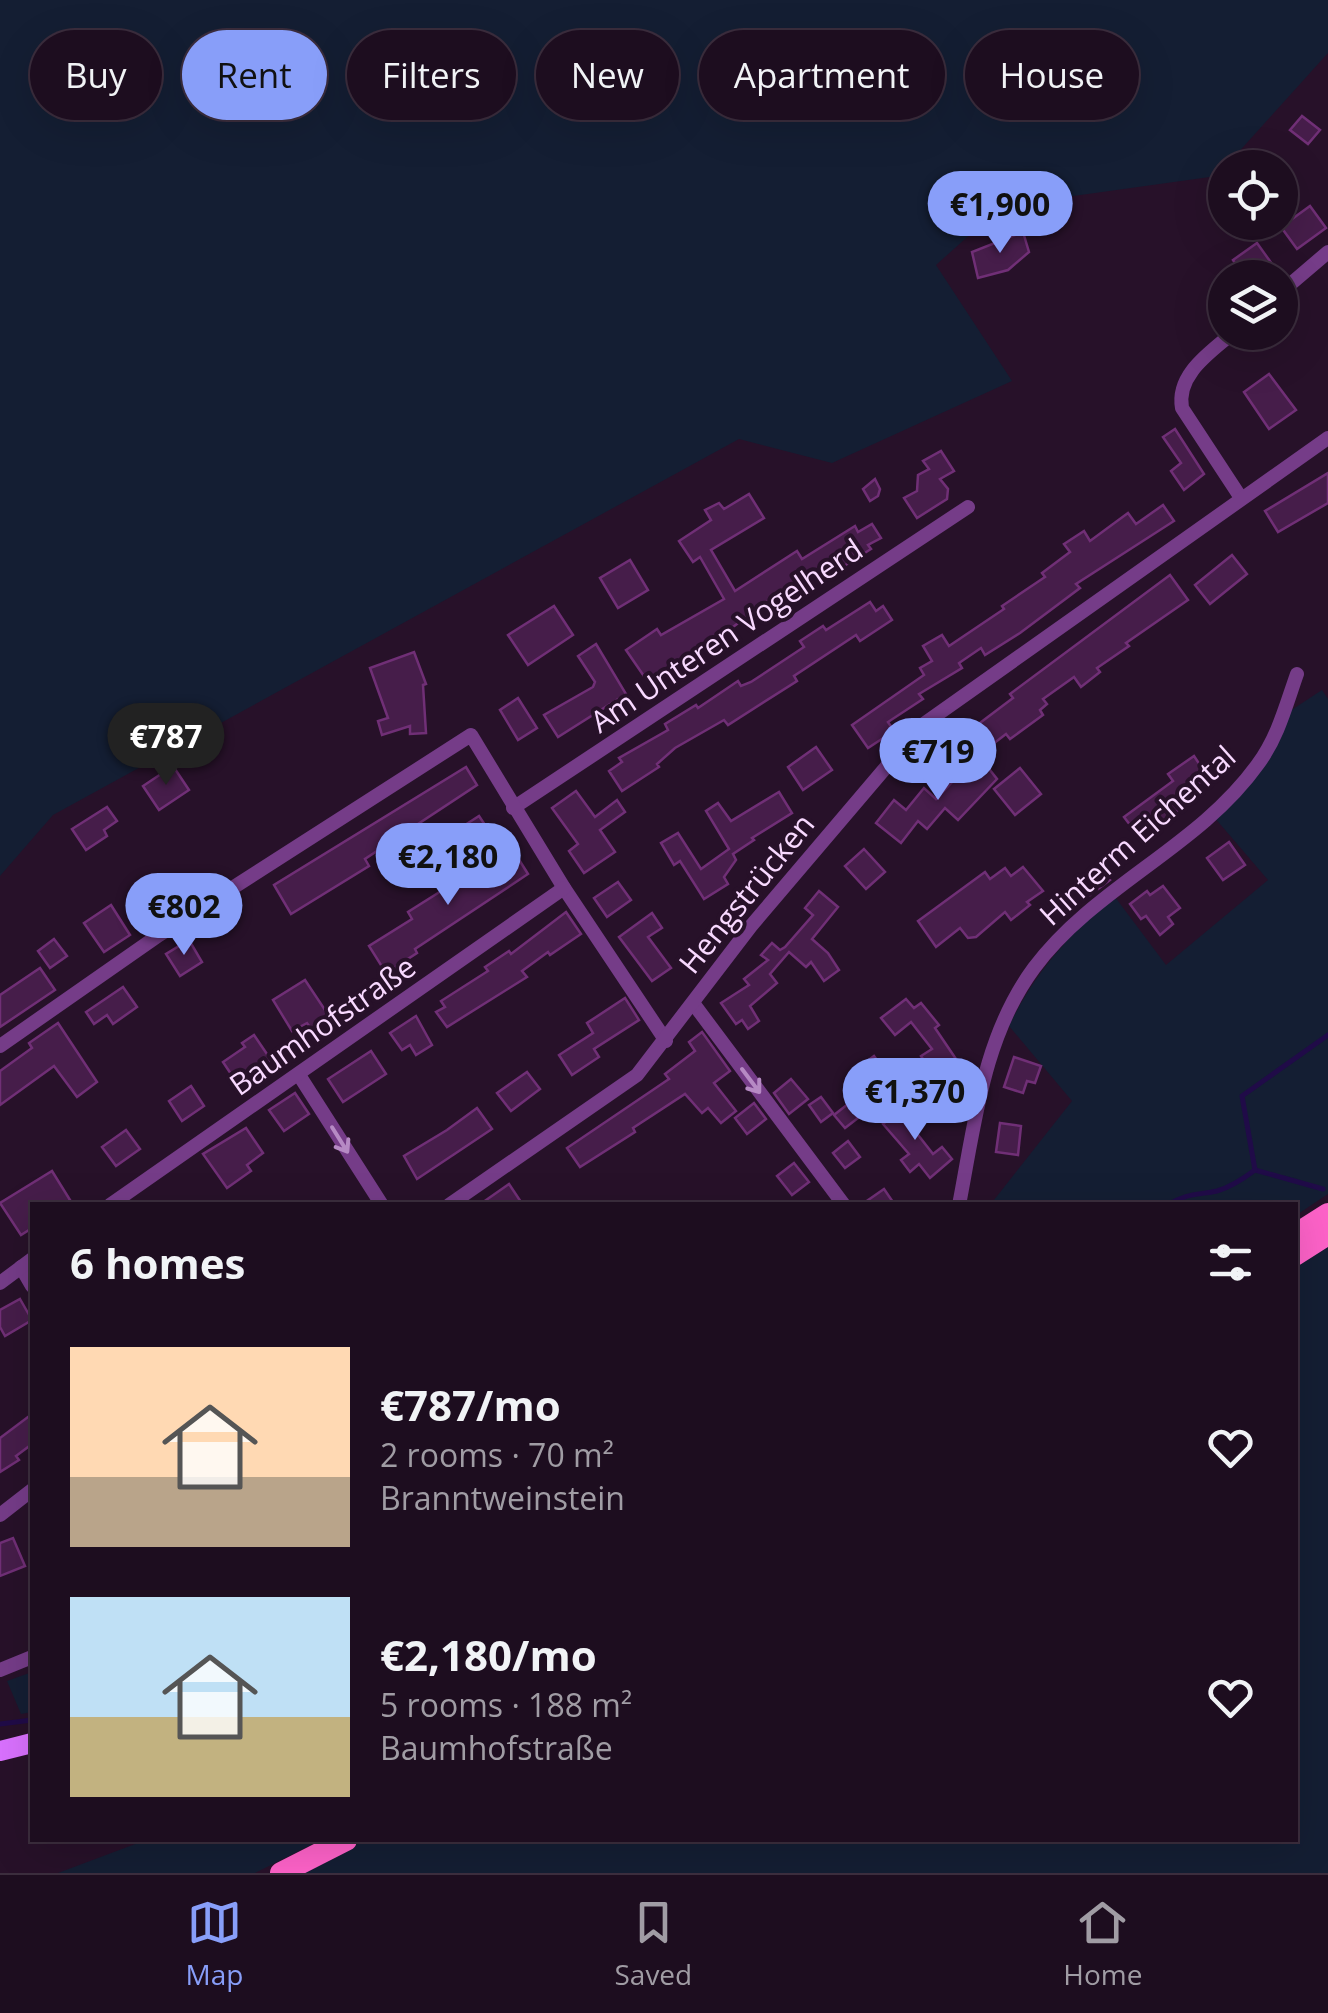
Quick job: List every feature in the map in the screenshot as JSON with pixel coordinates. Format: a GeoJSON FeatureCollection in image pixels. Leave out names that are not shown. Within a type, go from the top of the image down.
{"type":"FeatureCollection","features":[{"type":"Feature","properties":{"kind":"main road"},"geometry":{"type":"LineString","coordinates":[[1298,1233],[1328,1214]]}},
{"type":"Feature","properties":{"kind":"main road"},"geometry":{"type":"LineString","coordinates":[[1298,1253],[1328,1234]]}},
{"type":"Feature","properties":{"kind":"main road"},"geometry":{"type":"LineString","coordinates":[[281,1873],[342,1842]]}},
{"type":"Feature","properties":{"kind":"street"},"geometry":{"type":"LineString","coordinates":[[1298,278],[1328,252]]}},
{"type":"Feature","properties":{"kind":"street"},"geometry":{"type":"LineString","coordinates":[[1214,350],[1182,385],[1182,408],[1241,498]]}},
{"type":"Feature","properties":{"kind":"street","name":"Hengstrücken"},"geometry":{"type":"LineString","coordinates":[[453,1202],[637,1075],[802,863],[922,726],[1328,438]]}},
{"type":"Feature","properties":{"kind":"street","name":"Am Unteren Vogelherd"},"geometry":{"type":"LineString","coordinates":[[513,808],[968,507]]}},
{"type":"Feature","properties":{"kind":"street","name":"Hinterm Eichental"},"geometry":{"type":"LineString","coordinates":[[960,1202],[980,1088],[1002,1027],[1027,978],[1073,923],[1202,822],[1248,778],[1275,735],[1296,674]]}},
{"type":"Feature","properties":{"kind":"street"},"geometry":{"type":"LineString","coordinates":[[0,1046],[158,935],[471,735],[513,808],[666,1041]]}},
{"type":"Feature","properties":{"kind":"street","name":"Baumhofstraße"},"geometry":{"type":"LineString","coordinates":[[114,1202],[564,888]]}},
{"type":"Feature","properties":{"kind":"street"},"geometry":{"type":"LineString","coordinates":[[693,1003],[842,1202]]}},
{"type":"Feature","properties":{"kind":"street"},"geometry":{"type":"LineString","coordinates":[[299,1075],[380,1202]]}},
{"type":"Feature","properties":{"kind":"street"},"geometry":{"type":"LineString","coordinates":[[0,1283],[26,1263]]}},
{"type":"Feature","properties":{"kind":"street"},"geometry":{"type":"LineString","coordinates":[[0,1515],[30,1492]]}},
{"type":"Feature","properties":{"kind":"street"},"geometry":{"type":"LineString","coordinates":[[0,1670],[30,1658]]}},
{"type":"Feature","properties":{"kind":"street"},"geometry":{"type":"LineString","coordinates":[[0,1751],[30,1744]]}},
{"type":"Feature","properties":{"kind":"shaded area"},"geometry":{"type":"Polygon","coordinates":[[[0,0],[1328,0],[1328,53],[1240,150],[1208,150],[1208,177],[1002,206],[936,265],[1012,381],[832,463],[739,439],[53,815],[0,876],[0,0]]]}},
{"type":"Feature","properties":{"kind":"shaded area"},"geometry":{"type":"Polygon","coordinates":[[[1322,690],[1328,699],[1328,1194],[1298,1214],[1298,1202],[992,1202],[1072,1101],[1009,1026],[1030,989],[1068,940],[1115,897],[1166,965],[1268,880],[1214,817],[1290,711],[1322,690]]]}},
{"type":"Feature","properties":{"kind":"shaded area"},"geometry":{"type":"Polygon","coordinates":[[[1328,1242],[1328,1873],[302,1873],[361,1842],[1298,1842],[1298,1262],[1328,1242]]]}},
{"type":"Feature","properties":{"kind":"shaded area"},"geometry":{"type":"Polygon","coordinates":[[[30,1673],[30,1712],[21,1714],[7,1681],[30,1673]]]}},
{"type":"Feature","properties":{"kind":"shaded area"},"geometry":{"type":"Polygon","coordinates":[[[141,1842],[317,1842],[255,1873],[58,1873],[141,1842]]]}},
{"type":"Feature","properties":{"kind":"building"},"geometry":{"type":"Polygon","coordinates":[[[1302,116],[1320,130],[1308,144],[1290,130],[1302,116]]]}},
{"type":"Feature","properties":{"kind":"building"},"geometry":{"type":"Polygon","coordinates":[[[1310,206],[1326,228],[1297,249],[1290,240],[1298,240],[1298,215],[1310,206]]]}},
{"type":"Feature","properties":{"kind":"building"},"geometry":{"type":"Polygon","coordinates":[[[1023,232],[1029,252],[1008,270],[978,278],[972,252],[1023,232]]]}},
{"type":"Feature","properties":{"kind":"building"},"geometry":{"type":"Polygon","coordinates":[[[1257,243],[1269,260],[1233,260],[1257,243]]]}},
{"type":"Feature","properties":{"kind":"building"},"geometry":{"type":"Polygon","coordinates":[[[1269,374],[1296,410],[1269,429],[1244,392],[1269,374]]]}},
{"type":"Feature","properties":{"kind":"building"},"geometry":{"type":"Polygon","coordinates":[[[1175,429],[1204,474],[1184,490],[1171,471],[1181,463],[1163,437],[1175,429]]]}},
{"type":"Feature","properties":{"kind":"building"},"geometry":{"type":"Polygon","coordinates":[[[941,451],[954,471],[940,479],[948,489],[947,499],[917,518],[904,498],[917,491],[918,475],[929,469],[923,461],[941,451]]]}},
{"type":"Feature","properties":{"kind":"building"},"geometry":{"type":"Polygon","coordinates":[[[1328,473],[1328,503],[1278,532],[1265,511],[1328,473]]]}},
{"type":"Feature","properties":{"kind":"building"},"geometry":{"type":"Polygon","coordinates":[[[875,479],[880,489],[870,501],[863,489],[875,479]]]}},
{"type":"Feature","properties":{"kind":"building"},"geometry":{"type":"Polygon","coordinates":[[[749,494],[764,518],[711,550],[735,591],[797,551],[802,559],[855,526],[858,532],[872,524],[881,538],[836,571],[830,563],[775,596],[648,682],[626,650],[657,629],[661,635],[724,599],[700,557],[693,562],[679,541],[711,520],[705,510],[719,503],[724,509],[749,494]]]}},
{"type":"Feature","properties":{"kind":"building"},"geometry":{"type":"Polygon","coordinates":[[[1163,505],[1174,521],[1076,584],[1080,588],[1020,633],[985,655],[981,648],[959,663],[962,668],[919,694],[923,699],[888,722],[894,731],[868,748],[852,725],[924,675],[920,668],[932,661],[923,646],[942,635],[949,646],[1004,609],[1002,606],[1045,577],[1042,573],[1070,552],[1064,544],[1084,531],[1090,541],[1128,513],[1136,524],[1163,505]]]}},
{"type":"Feature","properties":{"kind":"building"},"geometry":{"type":"Polygon","coordinates":[[[1232,555],[1247,574],[1210,604],[1195,585],[1232,555]]]}},
{"type":"Feature","properties":{"kind":"building"},"geometry":{"type":"Polygon","coordinates":[[[630,560],[648,590],[618,608],[600,578],[630,560]]]}},
{"type":"Feature","properties":{"kind":"building"},"geometry":{"type":"Polygon","coordinates":[[[1170,575],[1188,600],[1126,643],[1129,646],[1097,668],[1100,672],[1081,687],[1074,677],[1043,699],[1047,704],[1040,710],[1043,715],[1010,739],[1006,734],[971,761],[956,741],[1013,698],[1010,694],[1170,575]]]}},
{"type":"Feature","properties":{"kind":"building"},"geometry":{"type":"Polygon","coordinates":[[[870,602],[876,611],[883,606],[892,620],[860,641],[856,635],[794,676],[797,681],[728,725],[724,720],[675,748],[657,764],[659,767],[622,791],[609,771],[622,762],[619,758],[668,730],[665,724],[696,705],[698,708],[738,681],[741,686],[751,682],[804,647],[800,641],[823,626],[826,630],[870,602]]]}},
{"type":"Feature","properties":{"kind":"building"},"geometry":{"type":"Polygon","coordinates":[[[554,606],[573,635],[528,665],[508,635],[554,606]]]}},
{"type":"Feature","properties":{"kind":"building"},"geometry":{"type":"Polygon","coordinates":[[[596,644],[626,694],[558,737],[544,715],[593,687],[595,682],[578,656],[596,644]]]}},
{"type":"Feature","properties":{"kind":"building"},"geometry":{"type":"Polygon","coordinates":[[[414,652],[426,684],[426,733],[410,734],[410,726],[382,735],[378,721],[388,718],[370,668],[414,652]]]}},
{"type":"Feature","properties":{"kind":"building"},"geometry":{"type":"Polygon","coordinates":[[[518,698],[537,728],[518,740],[500,710],[518,698]]]}},
{"type":"Feature","properties":{"kind":"building"},"geometry":{"type":"Polygon","coordinates":[[[816,747],[832,770],[803,790],[788,767],[816,747]]]}},
{"type":"Feature","properties":{"kind":"building"},"geometry":{"type":"Polygon","coordinates":[[[1194,756],[1208,777],[1175,800],[1181,808],[1140,838],[1124,817],[1173,781],[1168,774],[1194,756]]]}},
{"type":"Feature","properties":{"kind":"building"},"geometry":{"type":"Polygon","coordinates":[[[982,760],[997,779],[958,820],[945,808],[927,829],[918,821],[901,843],[876,823],[894,800],[906,810],[924,788],[936,799],[957,777],[982,760]]]}},
{"type":"Feature","properties":{"kind":"building"},"geometry":{"type":"Polygon","coordinates":[[[173,766],[189,790],[159,810],[143,786],[173,766]]]}},
{"type":"Feature","properties":{"kind":"building"},"geometry":{"type":"Polygon","coordinates":[[[466,767],[477,785],[365,859],[369,866],[291,914],[274,885],[466,767]]]}},
{"type":"Feature","properties":{"kind":"building"},"geometry":{"type":"Polygon","coordinates":[[[1020,768],[1041,794],[1015,815],[994,789],[1020,768]]]}},
{"type":"Feature","properties":{"kind":"building"},"geometry":{"type":"Polygon","coordinates":[[[576,791],[595,817],[617,800],[625,812],[600,830],[615,852],[584,873],[569,851],[578,844],[552,808],[576,791]]]}},
{"type":"Feature","properties":{"kind":"building"},"geometry":{"type":"Polygon","coordinates":[[[779,792],[792,813],[733,854],[736,860],[724,877],[728,884],[704,899],[680,861],[674,865],[661,843],[678,833],[701,869],[729,849],[706,811],[718,803],[731,821],[779,792]]]}},
{"type":"Feature","properties":{"kind":"building"},"geometry":{"type":"Polygon","coordinates":[[[107,807],[117,821],[104,830],[107,836],[86,850],[72,829],[107,807]]]}},
{"type":"Feature","properties":{"kind":"building"},"geometry":{"type":"Polygon","coordinates":[[[479,816],[487,828],[438,863],[428,849],[479,816]]]}},
{"type":"Feature","properties":{"kind":"building"},"geometry":{"type":"Polygon","coordinates":[[[1229,842],[1245,865],[1223,880],[1207,858],[1229,842]]]}},
{"type":"Feature","properties":{"kind":"building"},"geometry":{"type":"Polygon","coordinates":[[[511,847],[528,874],[415,949],[417,953],[386,973],[369,946],[412,919],[408,912],[511,847]]]}},
{"type":"Feature","properties":{"kind":"building"},"geometry":{"type":"Polygon","coordinates":[[[864,849],[885,872],[866,889],[845,866],[864,849]]]}},
{"type":"Feature","properties":{"kind":"building"},"geometry":{"type":"Polygon","coordinates":[[[1023,867],[1043,891],[1027,902],[1030,905],[1011,920],[1005,912],[976,937],[968,938],[960,928],[936,947],[918,921],[985,872],[990,879],[1005,868],[1011,876],[1023,867]]]}},
{"type":"Feature","properties":{"kind":"building"},"geometry":{"type":"Polygon","coordinates":[[[1102,868],[1110,880],[1090,895],[1081,884],[1102,868]]]}},
{"type":"Feature","properties":{"kind":"building"},"geometry":{"type":"Polygon","coordinates":[[[618,882],[631,900],[607,917],[594,898],[618,882]]]}},
{"type":"Feature","properties":{"kind":"building"},"geometry":{"type":"Polygon","coordinates":[[[1163,886],[1180,908],[1168,917],[1173,924],[1160,935],[1146,916],[1141,919],[1130,904],[1147,891],[1150,895],[1163,886]]]}},
{"type":"Feature","properties":{"kind":"building"},"geometry":{"type":"Polygon","coordinates":[[[155,889],[164,903],[147,915],[138,901],[155,889]]]}},
{"type":"Feature","properties":{"kind":"building"},"geometry":{"type":"Polygon","coordinates":[[[819,891],[838,907],[812,939],[839,970],[824,981],[811,962],[806,967],[789,952],[770,974],[777,983],[750,1006],[759,1021],[748,1029],[742,1020],[736,1024],[721,1003],[749,985],[744,979],[768,960],[761,955],[772,943],[780,950],[785,947],[813,915],[805,908],[819,891]]]}},
{"type":"Feature","properties":{"kind":"building"},"geometry":{"type":"Polygon","coordinates":[[[111,905],[130,935],[104,952],[84,923],[111,905]]]}},
{"type":"Feature","properties":{"kind":"building"},"geometry":{"type":"Polygon","coordinates":[[[566,912],[581,934],[522,971],[527,977],[447,1027],[436,1012],[445,1007],[441,1001],[566,912]]]}},
{"type":"Feature","properties":{"kind":"building"},"geometry":{"type":"Polygon","coordinates":[[[652,913],[662,928],[648,937],[671,968],[652,981],[619,937],[652,913]]]}},
{"type":"Feature","properties":{"kind":"building"},"geometry":{"type":"Polygon","coordinates":[[[54,939],[67,956],[50,968],[38,951],[54,939]]]}},
{"type":"Feature","properties":{"kind":"building"},"geometry":{"type":"Polygon","coordinates":[[[189,940],[202,962],[180,976],[166,954],[189,940]]]}},
{"type":"Feature","properties":{"kind":"building"},"geometry":{"type":"Polygon","coordinates":[[[40,968],[55,990],[0,1027],[0,995],[40,968]]]}},
{"type":"Feature","properties":{"kind":"building"},"geometry":{"type":"Polygon","coordinates":[[[305,980],[331,1019],[312,1030],[307,1023],[292,1031],[273,1000],[305,980]]]}},
{"type":"Feature","properties":{"kind":"building"},"geometry":{"type":"Polygon","coordinates":[[[123,987],[137,1007],[113,1024],[107,1015],[94,1024],[86,1012],[123,987]]]}},
{"type":"Feature","properties":{"kind":"building"},"geometry":{"type":"Polygon","coordinates":[[[625,998],[639,1020],[594,1049],[599,1057],[572,1075],[559,1055],[593,1033],[587,1023],[625,998]]]}},
{"type":"Feature","properties":{"kind":"building"},"geometry":{"type":"Polygon","coordinates":[[[906,999],[914,1008],[921,1003],[939,1025],[935,1028],[960,1065],[937,1080],[921,1056],[932,1049],[911,1022],[895,1035],[881,1018],[906,999]]]}},
{"type":"Feature","properties":{"kind":"building"},"geometry":{"type":"Polygon","coordinates":[[[416,1016],[432,1045],[416,1055],[410,1045],[402,1050],[390,1033],[416,1016]]]}},
{"type":"Feature","properties":{"kind":"building"},"geometry":{"type":"Polygon","coordinates":[[[58,1023],[97,1082],[77,1097],[54,1066],[0,1105],[0,1071],[32,1048],[29,1043],[58,1023]]]}},
{"type":"Feature","properties":{"kind":"building"},"geometry":{"type":"Polygon","coordinates":[[[702,1032],[730,1071],[714,1083],[736,1111],[721,1123],[708,1108],[702,1113],[685,1094],[580,1167],[567,1148],[669,1079],[665,1074],[695,1051],[689,1042],[702,1032]]]}},
{"type":"Feature","properties":{"kind":"building"},"geometry":{"type":"Polygon","coordinates":[[[254,1035],[271,1060],[237,1083],[223,1062],[245,1047],[242,1043],[254,1035]]]}},
{"type":"Feature","properties":{"kind":"building"},"geometry":{"type":"Polygon","coordinates":[[[371,1051],[386,1074],[343,1102],[328,1079],[371,1051]]]}},
{"type":"Feature","properties":{"kind":"building"},"geometry":{"type":"Polygon","coordinates":[[[874,1056],[890,1078],[859,1100],[850,1090],[858,1082],[851,1073],[874,1056]]]}},
{"type":"Feature","properties":{"kind":"building"},"geometry":{"type":"Polygon","coordinates":[[[1014,1057],[1041,1066],[1035,1083],[1027,1081],[1023,1093],[1004,1087],[1014,1057]]]}},
{"type":"Feature","properties":{"kind":"building"},"geometry":{"type":"Polygon","coordinates":[[[527,1072],[540,1089],[511,1111],[497,1093],[527,1072]]]}},
{"type":"Feature","properties":{"kind":"building"},"geometry":{"type":"Polygon","coordinates":[[[791,1079],[808,1099],[789,1114],[774,1093],[791,1079]]]}},
{"type":"Feature","properties":{"kind":"building"},"geometry":{"type":"Polygon","coordinates":[[[191,1086],[204,1106],[182,1121],[169,1101],[191,1086]]]}},
{"type":"Feature","properties":{"kind":"building"},"geometry":{"type":"Polygon","coordinates":[[[949,1092],[963,1110],[950,1119],[937,1101],[949,1092]]]}},
{"type":"Feature","properties":{"kind":"building"},"geometry":{"type":"Polygon","coordinates":[[[295,1093],[309,1114],[284,1131],[269,1110],[295,1093]]]}},
{"type":"Feature","properties":{"kind":"building"},"geometry":{"type":"Polygon","coordinates":[[[821,1097],[833,1113],[821,1122],[809,1105],[821,1097]]]}},
{"type":"Feature","properties":{"kind":"building"},"geometry":{"type":"Polygon","coordinates":[[[754,1103],[766,1119],[747,1134],[735,1118],[754,1103]]]}},
{"type":"Feature","properties":{"kind":"building"},"geometry":{"type":"Polygon","coordinates":[[[848,1104],[858,1118],[845,1128],[834,1115],[848,1104]]]}},
{"type":"Feature","properties":{"kind":"building"},"geometry":{"type":"Polygon","coordinates":[[[906,1105],[922,1124],[915,1131],[933,1154],[942,1147],[952,1159],[930,1178],[919,1164],[910,1172],[901,1160],[909,1154],[883,1124],[906,1105]]]}},
{"type":"Feature","properties":{"kind":"building"},"geometry":{"type":"Polygon","coordinates":[[[477,1108],[492,1129],[417,1179],[404,1156],[477,1108]]]}},
{"type":"Feature","properties":{"kind":"building"},"geometry":{"type":"Polygon","coordinates":[[[1000,1123],[1021,1126],[1018,1155],[996,1152],[1000,1123]]]}},
{"type":"Feature","properties":{"kind":"building"},"geometry":{"type":"Polygon","coordinates":[[[246,1128],[263,1153],[247,1165],[251,1171],[227,1188],[203,1154],[246,1128]]]}},
{"type":"Feature","properties":{"kind":"building"},"geometry":{"type":"Polygon","coordinates":[[[126,1130],[140,1149],[116,1166],[102,1147],[126,1130]]]}},
{"type":"Feature","properties":{"kind":"building"},"geometry":{"type":"Polygon","coordinates":[[[848,1141],[860,1157],[845,1168],[833,1153],[848,1141]]]}},
{"type":"Feature","properties":{"kind":"building"},"geometry":{"type":"Polygon","coordinates":[[[794,1163],[809,1182],[792,1195],[777,1176],[794,1163]]]}},
{"type":"Feature","properties":{"kind":"building"},"geometry":{"type":"Polygon","coordinates":[[[52,1171],[70,1200],[30,1202],[30,1229],[21,1235],[0,1203],[52,1171]]]}},
{"type":"Feature","properties":{"kind":"building"},"geometry":{"type":"Polygon","coordinates":[[[509,1184],[521,1202],[483,1202],[509,1184]]]}},
{"type":"Feature","properties":{"kind":"building"},"geometry":{"type":"Polygon","coordinates":[[[884,1189],[893,1202],[865,1202],[884,1189]]]}},
{"type":"Feature","properties":{"kind":"building"},"geometry":{"type":"Polygon","coordinates":[[[20,1299],[30,1321],[5,1336],[0,1327],[0,1310],[20,1299]]]}},
{"type":"Feature","properties":{"kind":"building"},"geometry":{"type":"Polygon","coordinates":[[[30,1416],[30,1446],[16,1456],[19,1460],[0,1472],[0,1438],[30,1416]]]}},
{"type":"Feature","properties":{"kind":"building"},"geometry":{"type":"Polygon","coordinates":[[[13,1538],[25,1566],[0,1576],[0,1543],[13,1538]]]}},
{"type":"Feature","properties":{"kind":"waterway"},"geometry":{"type":"LineString","coordinates":[[1172,1202],[1222,1189],[1255,1170],[1242,1096],[1328,1035]]}},
{"type":"Feature","properties":{"kind":"waterway"},"geometry":{"type":"LineString","coordinates":[[1255,1170],[1323,1189]]}},
{"type":"Feature","properties":{"kind":"waterway"},"geometry":{"type":"LineString","coordinates":[[0,1724],[30,1720]]}}]}
